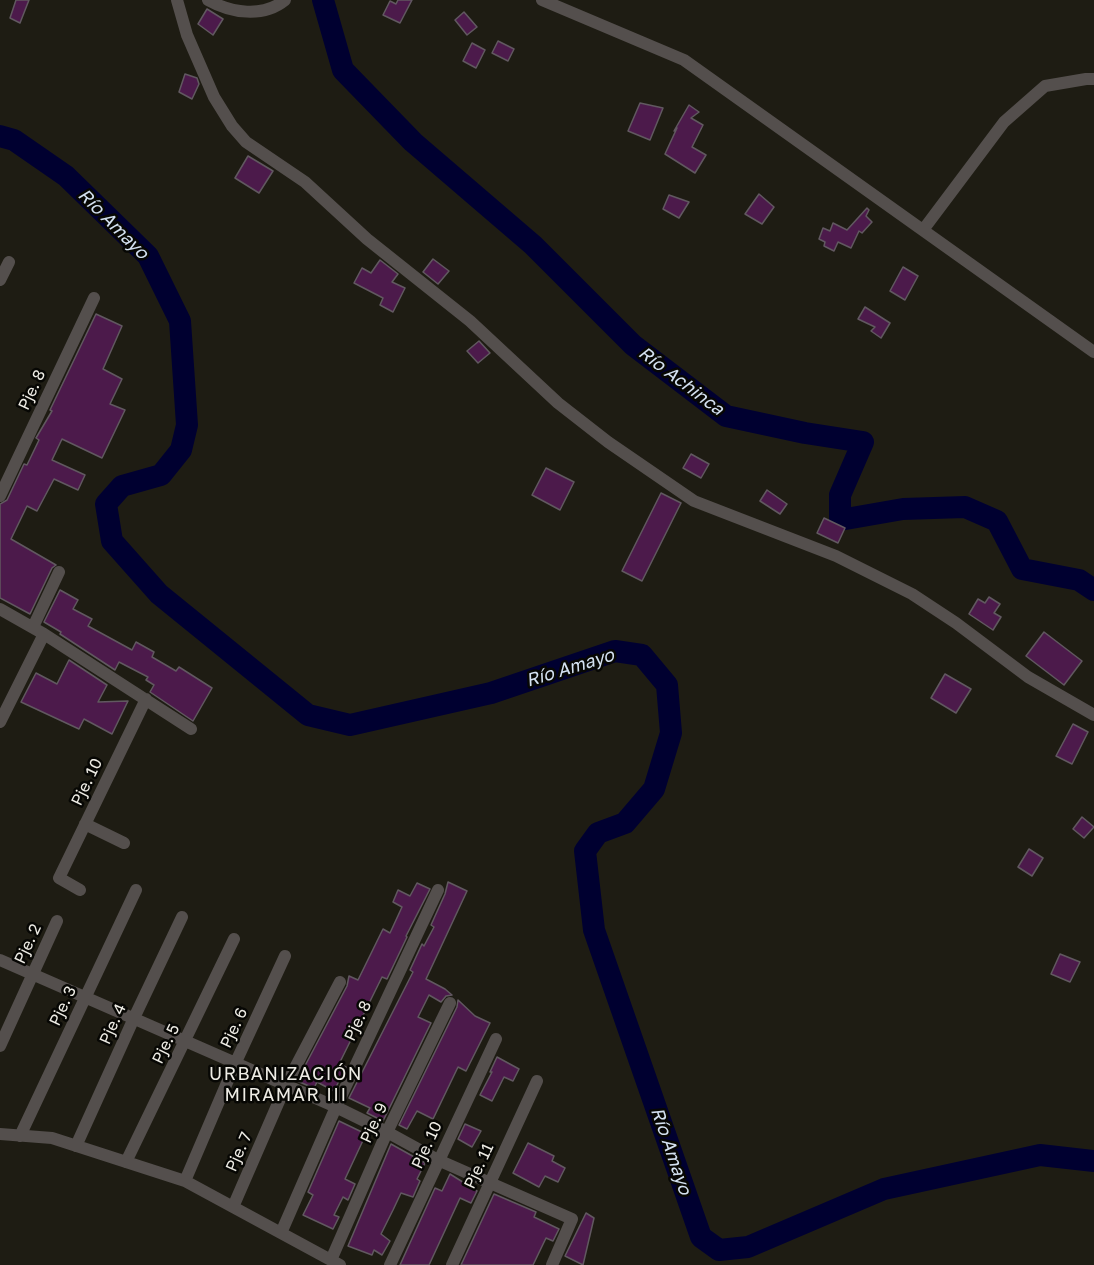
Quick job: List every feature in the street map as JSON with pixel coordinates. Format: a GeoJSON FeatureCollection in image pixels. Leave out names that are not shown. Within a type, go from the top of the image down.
{"type":"FeatureCollection","features":[{"type":"Feature","properties":{"kind":"street"},"geometry":{"type":"LineString","coordinates":[[177,0],[187,35],[214,97],[232,126],[246,142],[305,182],[367,239],[470,321],[558,403],[608,442],[694,501],[836,556],[912,594],[956,623],[1028,677],[1094,715]]}},
{"type":"Feature","properties":{"kind":"street"},"geometry":{"type":"LineString","coordinates":[[208,0],[234,11],[261,11],[285,0]]}},
{"type":"Feature","properties":{"kind":"street"},"geometry":{"type":"LineString","coordinates":[[545,1],[684,60],[1094,352]]}},
{"type":"Feature","properties":{"kind":"street"},"geometry":{"type":"LineString","coordinates":[[923,230],[1004,123],[1045,86],[1094,79]]}},
{"type":"Feature","properties":{"kind":"street"},"geometry":{"type":"LineString","coordinates":[[0,280],[9,262]]}},
{"type":"Feature","properties":{"kind":"street","name":"Pje. 8"},"geometry":{"type":"LineString","coordinates":[[0,496],[94,298]]}},
{"type":"Feature","properties":{"kind":"street"},"geometry":{"type":"LineString","coordinates":[[33,627],[59,572]]}},
{"type":"Feature","properties":{"kind":"street"},"geometry":{"type":"LineString","coordinates":[[0,609],[33,627],[191,729]]}},
{"type":"Feature","properties":{"kind":"street"},"geometry":{"type":"LineString","coordinates":[[0,722],[44,634]]}},
{"type":"Feature","properties":{"kind":"street","name":"Pje. 10"},"geometry":{"type":"LineString","coordinates":[[80,890],[59,879],[146,699]]}},
{"type":"Feature","properties":{"kind":"street"},"geometry":{"type":"LineString","coordinates":[[85,824],[124,843]]}},
{"type":"Feature","properties":{"kind":"street","name":"Pje. 3"},"geometry":{"type":"LineString","coordinates":[[20,1136],[136,890]]}},
{"type":"Feature","properties":{"kind":"street","name":"Pje. 8"},"geometry":{"type":"LineString","coordinates":[[281,1233],[336,1107],[438,890]]}},
{"type":"Feature","properties":{"kind":"street","name":"Pje. 4"},"geometry":{"type":"LineString","coordinates":[[76,1146],[182,917]]}},
{"type":"Feature","properties":{"kind":"street","name":"Pje. 2"},"geometry":{"type":"LineString","coordinates":[[0,1046],[57,921]]}},
{"type":"Feature","properties":{"kind":"street","name":"Pje. 5"},"geometry":{"type":"LineString","coordinates":[[126,1162],[234,939]]}},
{"type":"Feature","properties":{"kind":"street","name":"Pje. 6"},"geometry":{"type":"LineString","coordinates":[[185,1181],[235,1064],[285,956]]}},
{"type":"Feature","properties":{"kind":"street"},"geometry":{"type":"LineString","coordinates":[[0,960],[235,1064],[286,1084],[387,1132],[438,1160],[572,1219],[552,1265]]}},
{"type":"Feature","properties":{"kind":"street","name":"Pje. 7"},"geometry":{"type":"LineString","coordinates":[[233,1207],[286,1084],[340,982]]}},
{"type":"Feature","properties":{"kind":"street","name":"Pje. 9"},"geometry":{"type":"LineString","coordinates":[[329,1262],[387,1132],[450,1003]]}},
{"type":"Feature","properties":{"kind":"street","name":"Pje. 10"},"geometry":{"type":"LineString","coordinates":[[390,1265],[496,1039]]}},
{"type":"Feature","properties":{"kind":"street","name":"Pje. 11"},"geometry":{"type":"LineString","coordinates":[[452,1265],[537,1081]]}},
{"type":"Feature","properties":{"kind":"street"},"geometry":{"type":"LineString","coordinates":[[0,1134],[52,1138],[185,1181],[329,1262]]}},
{"type":"Feature","properties":{"kind":"building"},"geometry":{"type":"Polygon","coordinates":[[[16,0],[29,0],[20,23],[10,18],[16,0]]]}},
{"type":"Feature","properties":{"kind":"building"},"geometry":{"type":"Polygon","coordinates":[[[398,0],[412,0],[400,23],[383,15],[390,1],[396,4],[398,0]]]}},
{"type":"Feature","properties":{"kind":"building"},"geometry":{"type":"Polygon","coordinates":[[[207,9],[223,19],[213,35],[198,24],[207,9]]]}},
{"type":"Feature","properties":{"kind":"building"},"geometry":{"type":"Polygon","coordinates":[[[464,12],[477,27],[467,35],[455,20],[464,12]]]}},
{"type":"Feature","properties":{"kind":"building"},"geometry":{"type":"Polygon","coordinates":[[[498,41],[514,49],[508,61],[492,53],[498,41]]]}},
{"type":"Feature","properties":{"kind":"building"},"geometry":{"type":"Polygon","coordinates":[[[472,43],[485,50],[476,68],[463,61],[472,43]]]}},
{"type":"Feature","properties":{"kind":"building"},"geometry":{"type":"Polygon","coordinates":[[[185,74],[197,78],[199,84],[192,99],[179,92],[185,74]]]}},
{"type":"Feature","properties":{"kind":"building"},"geometry":{"type":"Polygon","coordinates":[[[640,103],[663,108],[650,140],[628,131],[640,103]]]}},
{"type":"Feature","properties":{"kind":"building"},"geometry":{"type":"Polygon","coordinates":[[[689,105],[699,112],[691,118],[703,125],[692,147],[706,155],[695,173],[665,154],[677,128],[674,131],[689,105]]]}},
{"type":"Feature","properties":{"kind":"building"},"geometry":{"type":"Polygon","coordinates":[[[248,156],[273,171],[259,193],[235,178],[248,156]]]}},
{"type":"Feature","properties":{"kind":"building"},"geometry":{"type":"Polygon","coordinates":[[[759,194],[774,207],[762,224],[745,214],[759,194]]]}},
{"type":"Feature","properties":{"kind":"building"},"geometry":{"type":"Polygon","coordinates":[[[669,195],[689,202],[679,218],[663,209],[669,195]]]}},
{"type":"Feature","properties":{"kind":"building"},"geometry":{"type":"Polygon","coordinates":[[[867,208],[869,210],[866,216],[872,222],[862,233],[859,231],[851,248],[838,242],[834,251],[824,246],[825,242],[819,239],[823,228],[830,231],[833,223],[847,230],[867,208]]]}},
{"type":"Feature","properties":{"kind":"building"},"geometry":{"type":"Polygon","coordinates":[[[433,259],[449,271],[438,284],[423,272],[433,259]]]}},
{"type":"Feature","properties":{"kind":"building"},"geometry":{"type":"Polygon","coordinates":[[[380,260],[398,274],[392,282],[405,288],[393,312],[380,305],[383,298],[354,283],[362,268],[371,273],[380,260]]]}},
{"type":"Feature","properties":{"kind":"building"},"geometry":{"type":"Polygon","coordinates":[[[903,267],[918,276],[905,300],[890,291],[903,267]]]}},
{"type":"Feature","properties":{"kind":"building"},"geometry":{"type":"Polygon","coordinates":[[[865,307],[890,323],[881,338],[871,331],[875,327],[858,319],[865,307]]]}},
{"type":"Feature","properties":{"kind":"building"},"geometry":{"type":"Polygon","coordinates":[[[96,314],[122,326],[103,369],[122,379],[110,404],[125,410],[102,458],[62,439],[52,460],[85,475],[78,490],[54,479],[37,511],[27,506],[11,539],[56,565],[52,568],[30,614],[0,598],[0,504],[7,500],[24,464],[27,465],[39,440],[36,438],[52,411],[50,410],[96,314]]]}},
{"type":"Feature","properties":{"kind":"building"},"geometry":{"type":"Polygon","coordinates":[[[479,341],[490,353],[478,363],[467,351],[479,341]]]}},
{"type":"Feature","properties":{"kind":"building"},"geometry":{"type":"Polygon","coordinates":[[[691,454],[709,464],[701,478],[683,468],[691,454]]]}},
{"type":"Feature","properties":{"kind":"building"},"geometry":{"type":"Polygon","coordinates":[[[546,468],[574,482],[560,510],[532,495],[546,468]]]}},
{"type":"Feature","properties":{"kind":"building"},"geometry":{"type":"Polygon","coordinates":[[[767,490],[787,504],[780,514],[760,501],[767,490]]]}},
{"type":"Feature","properties":{"kind":"building"},"geometry":{"type":"Polygon","coordinates":[[[661,493],[681,503],[642,581],[622,571],[661,493]]]}},
{"type":"Feature","properties":{"kind":"building"},"geometry":{"type":"Polygon","coordinates":[[[824,518],[845,528],[838,543],[817,533],[824,518]]]}},
{"type":"Feature","properties":{"kind":"building"},"geometry":{"type":"Polygon","coordinates":[[[60,590],[78,600],[73,609],[92,619],[88,626],[132,650],[136,642],[154,652],[152,657],[176,671],[179,667],[212,688],[193,721],[150,692],[154,685],[146,680],[148,677],[119,662],[115,670],[44,622],[60,590]]]}},
{"type":"Feature","properties":{"kind":"building"},"geometry":{"type":"Polygon","coordinates":[[[989,597],[1000,604],[994,613],[1001,617],[993,630],[969,614],[978,599],[985,603],[989,597]]]}},
{"type":"Feature","properties":{"kind":"building"},"geometry":{"type":"Polygon","coordinates":[[[1044,632],[1082,661],[1064,685],[1026,656],[1044,632]]]}},
{"type":"Feature","properties":{"kind":"building"},"geometry":{"type":"Polygon","coordinates":[[[69,660],[107,685],[98,702],[128,701],[112,734],[84,719],[79,729],[21,702],[36,673],[57,684],[69,660]]]}},
{"type":"Feature","properties":{"kind":"building"},"geometry":{"type":"Polygon","coordinates":[[[945,674],[971,689],[956,713],[931,698],[945,674]]]}},
{"type":"Feature","properties":{"kind":"building"},"geometry":{"type":"Polygon","coordinates":[[[1073,724],[1088,732],[1072,764],[1056,756],[1073,724]]]}},
{"type":"Feature","properties":{"kind":"building"},"geometry":{"type":"Polygon","coordinates":[[[1082,817],[1094,827],[1084,838],[1073,829],[1082,817]]]}},
{"type":"Feature","properties":{"kind":"building"},"geometry":{"type":"Polygon","coordinates":[[[1029,849],[1043,858],[1032,876],[1018,867],[1029,849]]]}},
{"type":"Feature","properties":{"kind":"building"},"geometry":{"type":"Polygon","coordinates":[[[448,882],[467,891],[426,979],[452,995],[446,996],[441,1002],[429,995],[418,1017],[431,1023],[383,1121],[367,1113],[370,1108],[349,1098],[413,972],[410,970],[422,944],[424,946],[434,927],[431,925],[448,882]]]}},
{"type":"Feature","properties":{"kind":"building"},"geometry":{"type":"Polygon","coordinates":[[[417,883],[430,889],[387,979],[382,977],[339,1064],[346,1067],[334,1091],[317,1082],[314,1088],[297,1081],[347,986],[349,976],[358,980],[383,929],[390,933],[402,907],[393,902],[398,890],[410,896],[417,883]]]}},
{"type":"Feature","properties":{"kind":"building"},"geometry":{"type":"Polygon","coordinates":[[[1060,954],[1080,962],[1070,982],[1051,974],[1060,954]]]}},
{"type":"Feature","properties":{"kind":"building"},"geometry":{"type":"Polygon","coordinates":[[[458,1000],[475,1016],[490,1023],[466,1071],[458,1067],[433,1119],[417,1111],[407,1129],[399,1125],[457,1007],[458,1000]]]}},
{"type":"Feature","properties":{"kind":"building"},"geometry":{"type":"Polygon","coordinates":[[[497,1057],[519,1069],[513,1081],[504,1077],[492,1101],[480,1095],[497,1057]]]}},
{"type":"Feature","properties":{"kind":"building"},"geometry":{"type":"Polygon","coordinates":[[[339,1121],[366,1134],[345,1179],[355,1184],[348,1200],[343,1197],[334,1215],[339,1217],[333,1229],[303,1215],[313,1195],[308,1192],[339,1121]]]}},
{"type":"Feature","properties":{"kind":"building"},"geometry":{"type":"Polygon","coordinates":[[[465,1124],[481,1131],[472,1147],[458,1139],[465,1124]]]}},
{"type":"Feature","properties":{"kind":"building"},"geometry":{"type":"Polygon","coordinates":[[[528,1143],[554,1156],[552,1161],[565,1168],[558,1182],[545,1176],[539,1187],[513,1173],[528,1143]]]}},
{"type":"Feature","properties":{"kind":"building"},"geometry":{"type":"Polygon","coordinates":[[[391,1144],[425,1163],[417,1179],[420,1181],[413,1197],[401,1193],[381,1234],[390,1241],[382,1255],[374,1250],[372,1255],[348,1246],[391,1144]]]}},
{"type":"Feature","properties":{"kind":"building"},"geometry":{"type":"Polygon","coordinates":[[[450,1174],[477,1191],[471,1203],[460,1198],[429,1265],[400,1265],[435,1188],[442,1191],[450,1174]]]}},
{"type":"Feature","properties":{"kind":"building"},"geometry":{"type":"Polygon","coordinates":[[[494,1194],[536,1212],[534,1217],[559,1229],[553,1241],[546,1238],[533,1265],[461,1265],[494,1194]]]}},
{"type":"Feature","properties":{"kind":"building"},"geometry":{"type":"Polygon","coordinates":[[[586,1213],[594,1218],[583,1265],[565,1256],[586,1213]]]}},
{"type":"Feature","properties":{"kind":"waterway","name":"Río Achinca"},"geometry":{"type":"LineString","coordinates":[[323,0],[343,70],[413,142],[533,245],[633,345],[726,416],[805,433],[863,442],[840,495],[840,520],[903,509],[965,507],[997,521],[1022,569],[1079,580],[1094,590]]}},
{"type":"Feature","properties":{"kind":"waterway","name":"Río Amayo"},"geometry":{"type":"LineString","coordinates":[[0,136],[14,140],[66,176],[148,256],[180,321],[187,425],[181,450],[161,475],[122,486],[106,504],[112,541],[159,594],[308,715],[350,725],[491,693],[615,651],[642,655],[667,685],[671,733],[654,789],[625,823],[598,833],[585,851],[594,930],[701,1237],[719,1250],[748,1247],[884,1189],[1040,1155],[1094,1161]]}},
{"type":"Feature","properties":{"kind":"district","name":"URBANIZACIÓN MIRAMAR III"},"geometry":{"type":"Point","coordinates":[286,1084]}}]}
